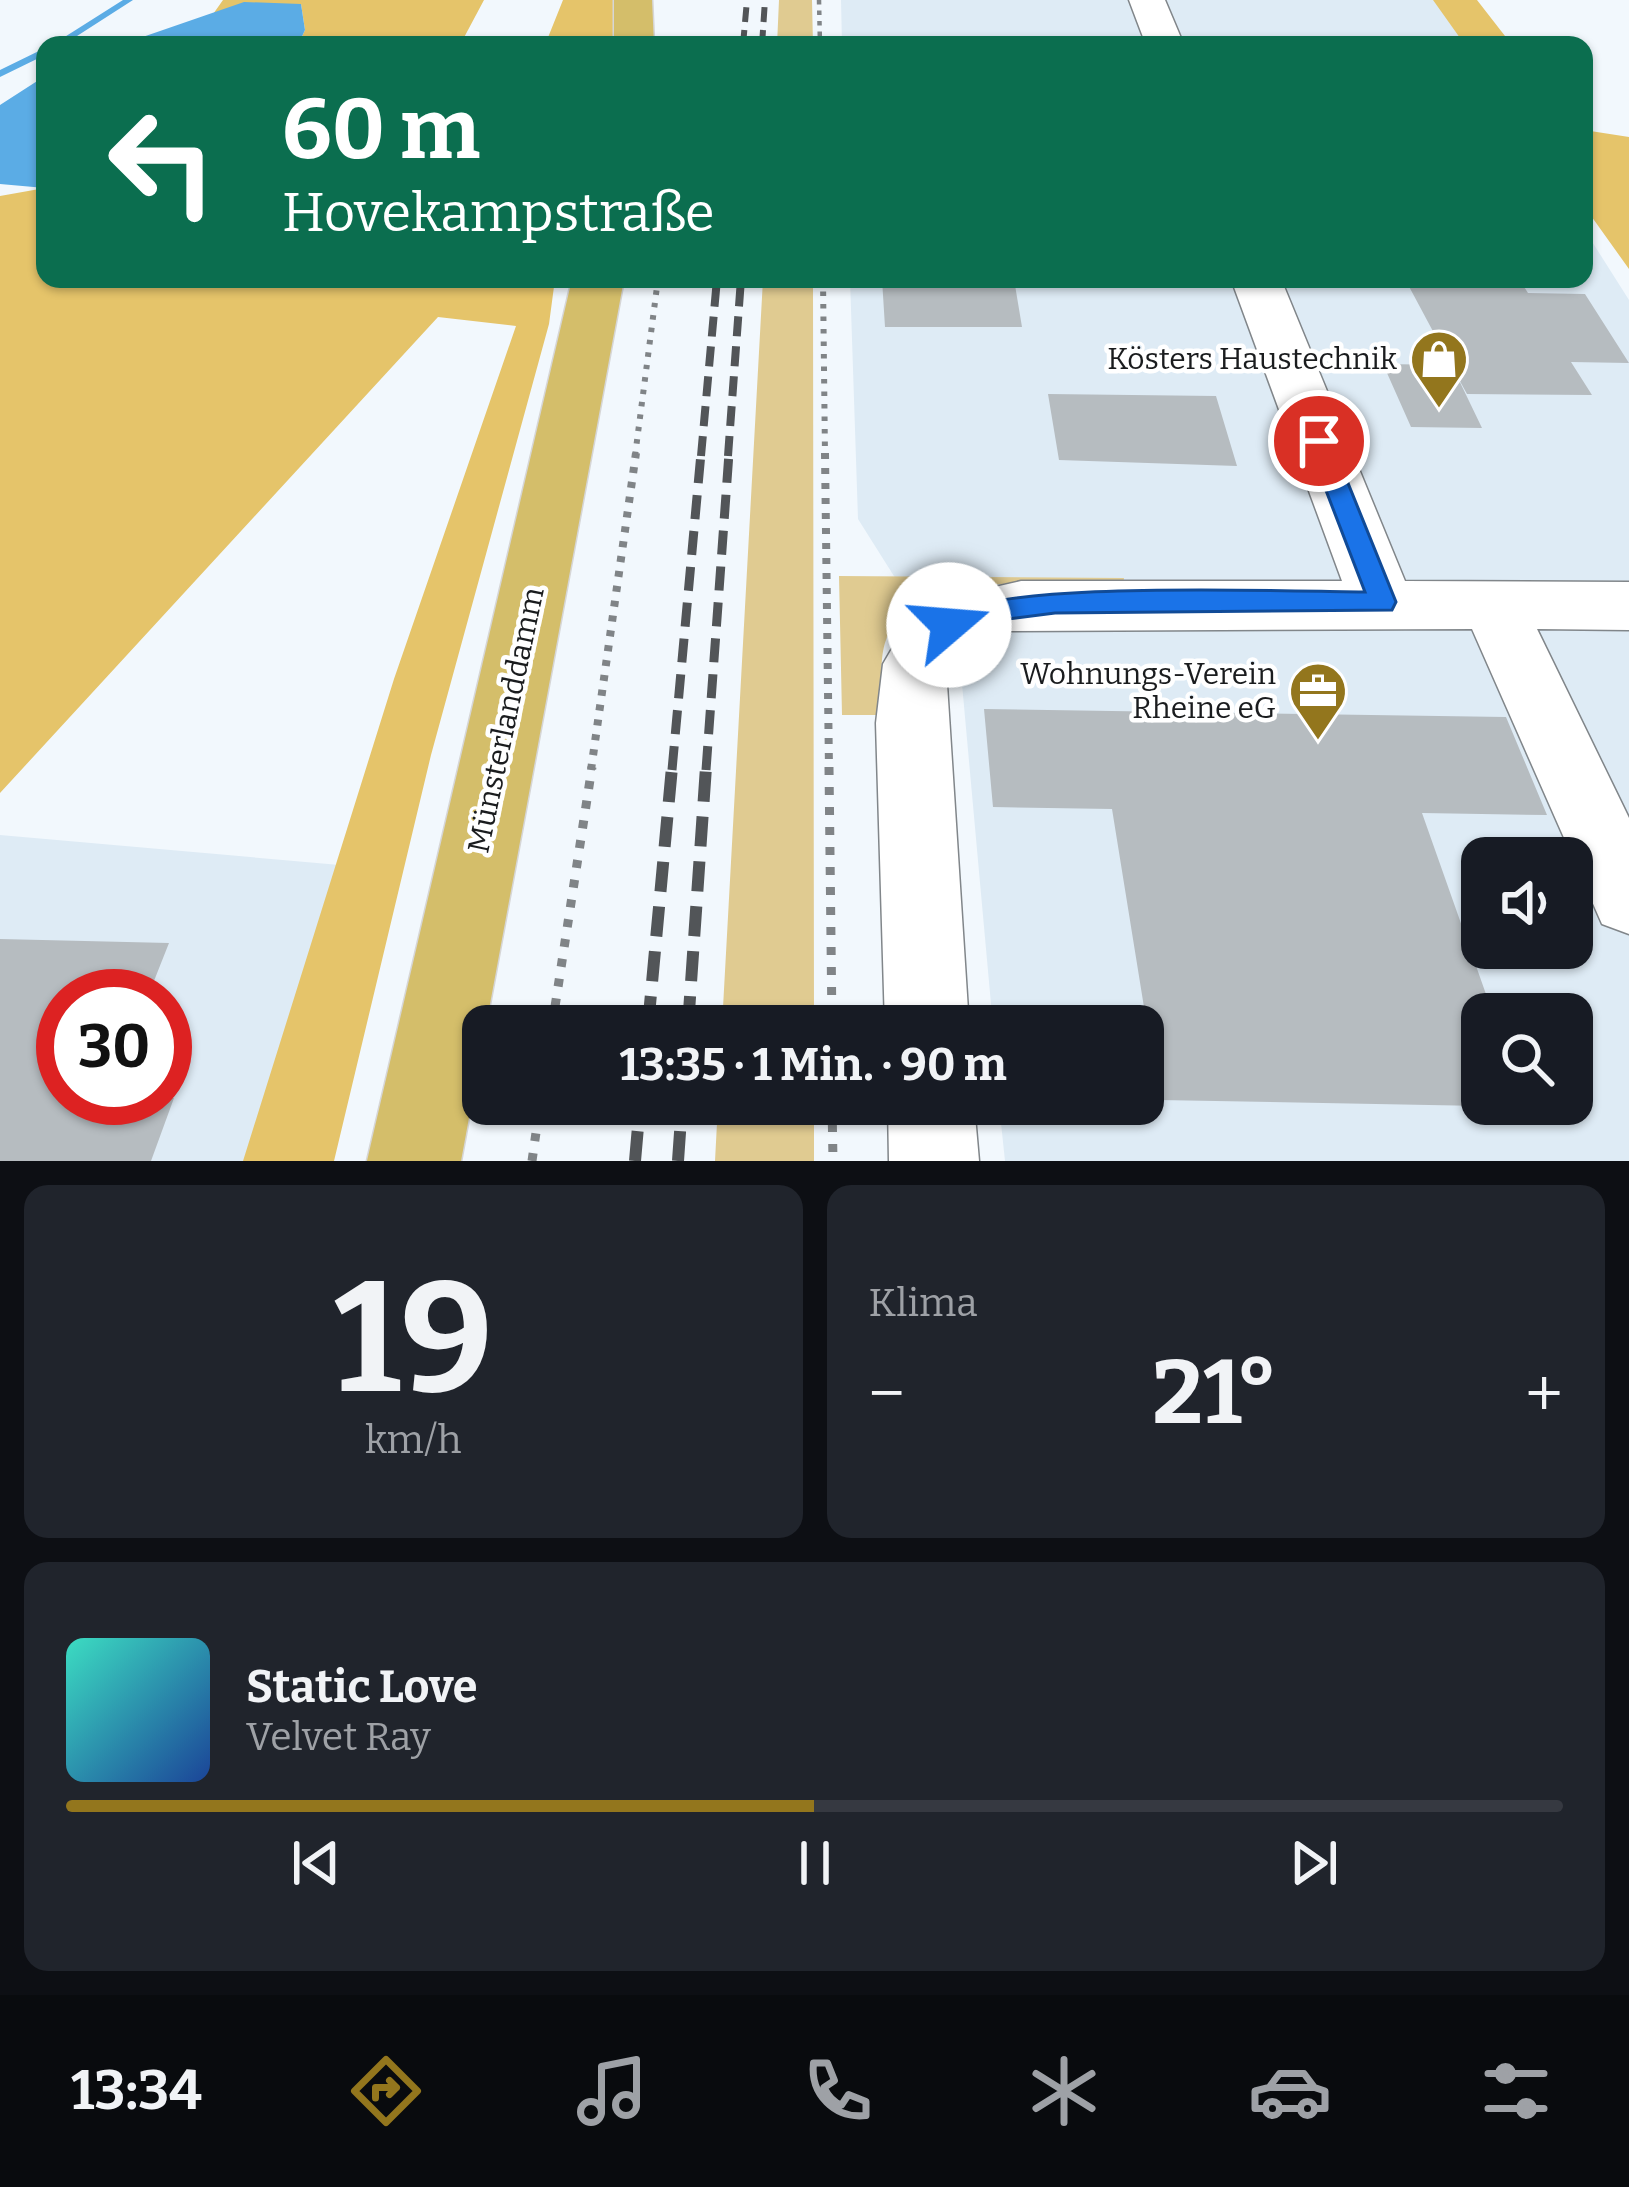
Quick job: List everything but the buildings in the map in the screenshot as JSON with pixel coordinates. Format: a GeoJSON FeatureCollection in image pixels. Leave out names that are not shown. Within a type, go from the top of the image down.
{"type":"FeatureCollection","features":[{"type":"Feature","properties":{"kind":"main road"},"geometry":{"type":"LineString","coordinates":[[633,0],[634,36]]}},
{"type":"Feature","properties":{"kind":"main road","name":"Münsterlanddamm"},"geometry":{"type":"LineString","coordinates":[[414,1161],[596,288]]}},
{"type":"Feature","properties":{"kind":"street"},"geometry":{"type":"LineString","coordinates":[[1147,0],[1161,36]]}},
{"type":"Feature","properties":{"kind":"street"},"geometry":{"type":"LineString","coordinates":[[1260,288],[1382,602]]}},
{"type":"Feature","properties":{"kind":"street"},"geometry":{"type":"LineString","coordinates":[[1493,604],[1629,899]]}},
{"type":"Feature","properties":{"kind":"street"},"geometry":{"type":"LineString","coordinates":[[926,1005],[911,723],[914,673],[924,646],[949,625],[1015,605],[1629,606]]}},
{"type":"Feature","properties":{"kind":"street"},"geometry":{"type":"LineString","coordinates":[[932,1125],[934,1161]]}},
{"type":"Feature","properties":{"kind":"path"},"geometry":{"type":"LineString","coordinates":[[819,0],[820,36]]}},
{"type":"Feature","properties":{"kind":"path"},"geometry":{"type":"LineString","coordinates":[[555,1005],[615,616],[657,288]]}},
{"type":"Feature","properties":{"kind":"path"},"geometry":{"type":"LineString","coordinates":[[823,288],[832,1005]]}},
{"type":"Feature","properties":{"kind":"path"},"geometry":{"type":"LineString","coordinates":[[532,1161],[538,1125]]}},
{"type":"Feature","properties":{"kind":"path"},"geometry":{"type":"LineString","coordinates":[[832,1125],[833,1161]]}},
{"type":"Feature","properties":{"kind":"shaded area"},"geometry":{"type":"Polygon","coordinates":[[[223,0],[484,0],[465,36],[302,36],[301,4],[211,17],[223,0]]]}},
{"type":"Feature","properties":{"kind":"shaded area"},"geometry":{"type":"Polygon","coordinates":[[[563,0],[615,0],[617,36],[549,36],[563,0]]]}},
{"type":"Feature","properties":{"kind":"shaded area"},"geometry":{"type":"Polygon","coordinates":[[[779,0],[812,0],[813,36],[777,36],[779,0]]]}},
{"type":"Feature","properties":{"kind":"shaded area"},"geometry":{"type":"Polygon","coordinates":[[[841,0],[1440,0],[1462,36],[842,36],[841,0]]]}},
{"type":"Feature","properties":{"kind":"shaded area"},"geometry":{"type":"Polygon","coordinates":[[[1433,0],[1477,0],[1505,36],[1459,36],[1433,0]]]}},
{"type":"Feature","properties":{"kind":"shaded area"},"geometry":{"type":"Polygon","coordinates":[[[1593,131],[1629,137],[1629,269],[1593,219],[1593,131]]]}},
{"type":"Feature","properties":{"kind":"shaded area"},"geometry":{"type":"Polygon","coordinates":[[[36,190],[36,288],[554,288],[549,324],[431,755],[334,1161],[243,1161],[394,679],[516,326],[438,317],[0,793],[0,196],[36,190]]]}},
{"type":"Feature","properties":{"kind":"shaded area"},"geometry":{"type":"Polygon","coordinates":[[[1593,243],[1629,300],[1629,1161],[1005,1161],[1001,1125],[1164,1125],[1164,1005],[991,1005],[962,684],[858,519],[850,288],[1593,288],[1593,243]]]}},
{"type":"Feature","properties":{"kind":"shaded area"},"geometry":{"type":"Polygon","coordinates":[[[763,288],[813,288],[814,1005],[723,1005],[763,288]]]}},
{"type":"Feature","properties":{"kind":"shaded area"},"geometry":{"type":"Polygon","coordinates":[[[839,576],[1124,578],[1123,584],[992,585],[926,601],[901,617],[886,640],[884,715],[842,715],[839,576]]]}},
{"type":"Feature","properties":{"kind":"shaded area"},"geometry":{"type":"Polygon","coordinates":[[[0,835],[351,866],[250,1161],[0,1161],[0,835]]]}},
{"type":"Feature","properties":{"kind":"shaded area"},"geometry":{"type":"Polygon","coordinates":[[[717,1125],[814,1125],[814,1161],[715,1161],[717,1125]]]}},
{"type":"Feature","properties":{"kind":"water"},"geometry":{"type":"Polygon","coordinates":[[[244,2],[301,4],[305,30],[302,36],[146,36],[244,2]]]}},
{"type":"Feature","properties":{"kind":"water"},"geometry":{"type":"Polygon","coordinates":[[[36,82],[36,187],[0,184],[0,105],[36,82]]]}},
{"type":"Feature","properties":{"kind":"waterway"},"geometry":{"type":"LineString","coordinates":[[71,36],[129,0]]}},
{"type":"Feature","properties":{"kind":"waterway"},"geometry":{"type":"LineString","coordinates":[[0,74],[36,56]]}},
{"type":"Feature","properties":{"kind":"railway"},"geometry":{"type":"LineString","coordinates":[[744,36],[747,0]]}},
{"type":"Feature","properties":{"kind":"railway"},"geometry":{"type":"LineString","coordinates":[[763,36],[765,0]]}},
{"type":"Feature","properties":{"kind":"railway"},"geometry":{"type":"LineString","coordinates":[[701,456],[716,288]]}},
{"type":"Feature","properties":{"kind":"railway"},"geometry":{"type":"LineString","coordinates":[[728,456],[740,288]]}},
{"type":"Feature","properties":{"kind":"railway"},"geometry":{"type":"LineString","coordinates":[[672,770],[701,453]]}},
{"type":"Feature","properties":{"kind":"railway"},"geometry":{"type":"LineString","coordinates":[[706,770],[729,453]]}},
{"type":"Feature","properties":{"kind":"railway"},"geometry":{"type":"LineString","coordinates":[[650,1005],[672,767]]}},
{"type":"Feature","properties":{"kind":"railway"},"geometry":{"type":"LineString","coordinates":[[689,1005],[706,767]]}},
{"type":"Feature","properties":{"kind":"railway"},"geometry":{"type":"LineString","coordinates":[[635,1161],[638,1125]]}},
{"type":"Feature","properties":{"kind":"railway"},"geometry":{"type":"LineString","coordinates":[[678,1161],[681,1125]]}},
{"type":"Feature","properties":{"kind":"place","name":"Kösters Haustechnik"},"geometry":{"type":"Point","coordinates":[1439,410]}},
{"type":"Feature","properties":{"kind":"place","name":"Wohnungs-Verein Rheine eG"},"geometry":{"type":"Point","coordinates":[1318,742]}},
{"type":"Feature","properties":{"kind":"route"},"geometry":{"type":"LineString","coordinates":[[949,625],[1015,605],[1382,602],[1319,441]]}}]}
